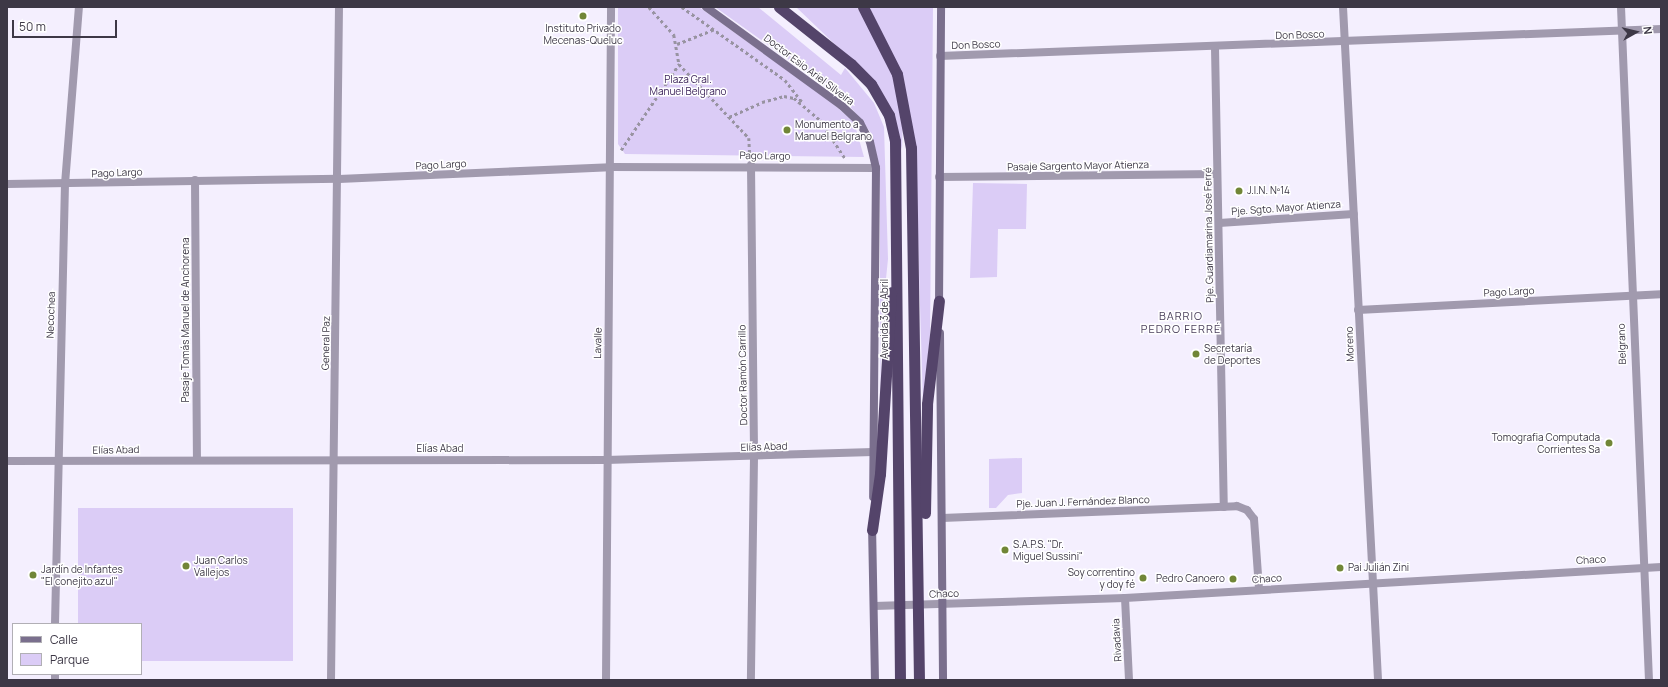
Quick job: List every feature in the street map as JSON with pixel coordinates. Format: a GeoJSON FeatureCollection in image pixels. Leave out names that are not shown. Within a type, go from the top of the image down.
{"type":"FeatureCollection","features":[{"type":"Feature","properties":{"kind":"highway","name":"Avenida 3 de Abril"},"geometry":{"type":"LineString","coordinates":[[779,7],[863,75],[886,109],[895,141],[900,680]]}},
{"type":"Feature","properties":{"kind":"highway"},"geometry":{"type":"LineString","coordinates":[[863,7],[897,74],[909,122],[919,589],[919,680]]}},
{"type":"Feature","properties":{"kind":"highway"},"geometry":{"type":"LineString","coordinates":[[872,530],[880,474],[888,317],[896,256]]}},
{"type":"Feature","properties":{"kind":"highway"},"geometry":{"type":"LineString","coordinates":[[919,589],[927,404],[939,301]]}},
{"type":"Feature","properties":{"kind":"main road","name":"Doctor Esio Ariel Silveira"},"geometry":{"type":"LineString","coordinates":[[706,7],[852,115],[870,142],[876,168]]}},
{"type":"Feature","properties":{"kind":"main road"},"geometry":{"type":"LineString","coordinates":[[940,7],[939,301],[943,680]]}},
{"type":"Feature","properties":{"kind":"main road","name":"Avenida 3 de Abril"},"geometry":{"type":"LineString","coordinates":[[875,680],[872,530],[876,168]]}},
{"type":"Feature","properties":{"kind":"street","name":"Necochea"},"geometry":{"type":"LineString","coordinates":[[55,623],[56,460],[65,184],[79,7]]}},
{"type":"Feature","properties":{"kind":"street","name":"General Paz"},"geometry":{"type":"LineString","coordinates":[[331,680],[339,179],[339,7]]}},
{"type":"Feature","properties":{"kind":"street","name":"Lavalle"},"geometry":{"type":"LineString","coordinates":[[606,680],[606,460],[611,7]]}},
{"type":"Feature","properties":{"kind":"street","name":"Moreno"},"geometry":{"type":"LineString","coordinates":[[1343,7],[1346,43],[1370,582],[1378,680]]}},
{"type":"Feature","properties":{"kind":"street","name":"Belgrano"},"geometry":{"type":"LineString","coordinates":[[1621,7],[1630,295],[1642,568],[1649,680]]}},
{"type":"Feature","properties":{"kind":"street","name":"Don Bosco"},"geometry":{"type":"LineString","coordinates":[[940,56],[1215,48],[1661,29]]}},
{"type":"Feature","properties":{"kind":"street","name":"Pje. Guardiamarina José Ferré"},"geometry":{"type":"LineString","coordinates":[[1215,48],[1224,507]]}},
{"type":"Feature","properties":{"kind":"street","name":"Pago Largo"},"geometry":{"type":"LineString","coordinates":[[7,184],[339,179],[610,167],[751,165],[876,168]]}},
{"type":"Feature","properties":{"kind":"street","name":"Doctor Ramón Carrillo"},"geometry":{"type":"LineString","coordinates":[[751,165],[754,457],[751,680]]}},
{"type":"Feature","properties":{"kind":"street","name":"Pasaje Sargento Mayor Atienza"},"geometry":{"type":"LineString","coordinates":[[939,177],[1217,174]]}},
{"type":"Feature","properties":{"kind":"street","name":"Pasaje Tomás Manuel de Anchorena"},"geometry":{"type":"LineString","coordinates":[[196,180],[197,459]]}},
{"type":"Feature","properties":{"kind":"street","name":"Pje. Sgto. Mayor Atienza"},"geometry":{"type":"LineString","coordinates":[[1219,223],[1354,214]]}},
{"type":"Feature","properties":{"kind":"street","name":"Pago Largo"},"geometry":{"type":"LineString","coordinates":[[1358,310],[1661,294]]}},
{"type":"Feature","properties":{"kind":"street","name":"Elías Abad"},"geometry":{"type":"LineString","coordinates":[[7,461],[197,459],[606,460],[754,457],[873,452]]}},
{"type":"Feature","properties":{"kind":"street"},"geometry":{"type":"LineString","coordinates":[[1224,507],[1238,506],[1248,510],[1254,519],[1259,590]]}},
{"type":"Feature","properties":{"kind":"street","name":"Pje. Juan J. Fernández Blanco"},"geometry":{"type":"LineString","coordinates":[[942,518],[1224,507]]}},
{"type":"Feature","properties":{"kind":"street","name":"Chaco"},"geometry":{"type":"LineString","coordinates":[[874,606],[1125,598],[1370,582],[1661,567]]}},
{"type":"Feature","properties":{"kind":"street","name":"Rivadavia"},"geometry":{"type":"LineString","coordinates":[[1125,598],[1129,680]]}},
{"type":"Feature","properties":{"kind":"path"},"geometry":{"type":"LineString","coordinates":[[649,7],[669,27],[677,44],[679,64],[749,138],[751,165]]}},
{"type":"Feature","properties":{"kind":"path"},"geometry":{"type":"LineString","coordinates":[[682,7],[785,80],[805,105],[820,120],[851,167]]}},
{"type":"Feature","properties":{"kind":"path"},"geometry":{"type":"LineString","coordinates":[[677,44],[715,29]]}},
{"type":"Feature","properties":{"kind":"path"},"geometry":{"type":"LineString","coordinates":[[610,167],[679,64]]}},
{"type":"Feature","properties":{"kind":"path"},"geometry":{"type":"LineString","coordinates":[[729,117],[784,96],[805,105]]}},
{"type":"Feature","properties":{"kind":"green space","name":"Plaza Gral. Manuel Belgrano"},"geometry":{"type":"Polygon","coordinates":[[[618,7],[699,7],[830,101],[854,122],[864,157],[625,154],[618,144],[618,7]]]}},
{"type":"Feature","properties":{"kind":"green space"},"geometry":{"type":"Polygon","coordinates":[[[715,7],[758,7],[841,75],[845,68],[874,103],[884,127],[888,259],[881,328],[880,421],[880,201],[879,166],[872,134],[845,100],[715,7]]]}},
{"type":"Feature","properties":{"kind":"green space"},"geometry":{"type":"Polygon","coordinates":[[[796,7],[857,7],[891,68],[903,119],[902,150],[896,124],[870,78],[796,7]]]}},
{"type":"Feature","properties":{"kind":"green space"},"geometry":{"type":"Polygon","coordinates":[[[867,7],[933,7],[930,336],[923,404],[915,140],[901,75],[867,7]]]}},
{"type":"Feature","properties":{"kind":"green space"},"geometry":{"type":"Polygon","coordinates":[[[973,183],[1027,184],[1026,229],[998,229],[997,277],[970,278],[973,183]]]}},
{"type":"Feature","properties":{"kind":"green space"},"geometry":{"type":"Polygon","coordinates":[[[1022,458],[1022,493],[1008,495],[996,508],[989,508],[989,459],[1022,458]]]}},
{"type":"Feature","properties":{"kind":"green space","name":"Juan Carlos Vallejos"},"geometry":{"type":"Polygon","coordinates":[[[78,508],[293,508],[293,661],[142,661],[142,623],[78,623],[78,508]]]}},
{"type":"Feature","properties":{"kind":"place","name":"Instituto Privado Mecenas-Queluc"},"geometry":{"type":"Point","coordinates":[583,16]}},
{"type":"Feature","properties":{"kind":"place","name":"Monumento a Manuel Belgrano"},"geometry":{"type":"Point","coordinates":[787,130]}},
{"type":"Feature","properties":{"kind":"place","name":"J.I.N. Nº14"},"geometry":{"type":"Point","coordinates":[1239,191]}},
{"type":"Feature","properties":{"kind":"place","name":"Secretaría de Deportes"},"geometry":{"type":"Point","coordinates":[1196,354]}},
{"type":"Feature","properties":{"kind":"place","name":"Tomografia Computada Corrientes Sa"},"geometry":{"type":"Point","coordinates":[1609,443]}},
{"type":"Feature","properties":{"kind":"place","name":"S.A.P.S. \"Dr. Miguel Sussini\""},"geometry":{"type":"Point","coordinates":[1005,550]}},
{"type":"Feature","properties":{"kind":"place","name":"Juan Carlos Vallejos"},"geometry":{"type":"Point","coordinates":[186,566]}},
{"type":"Feature","properties":{"kind":"place","name":"Pai Julián Zini"},"geometry":{"type":"Point","coordinates":[1340,568]}},
{"type":"Feature","properties":{"kind":"place","name":"Jardín de Infantes \"El conejito azul\""},"geometry":{"type":"Point","coordinates":[33,575]}},
{"type":"Feature","properties":{"kind":"place","name":"Soy correntino y doy fé"},"geometry":{"type":"Point","coordinates":[1143,578]}},
{"type":"Feature","properties":{"kind":"place","name":"Pedro Canoero"},"geometry":{"type":"Point","coordinates":[1233,579]}},
{"type":"Feature","properties":{"kind":"district","name":"BARRIO PEDRO FERRÉ"},"geometry":{"type":"Point","coordinates":[1181,323]}}]}
